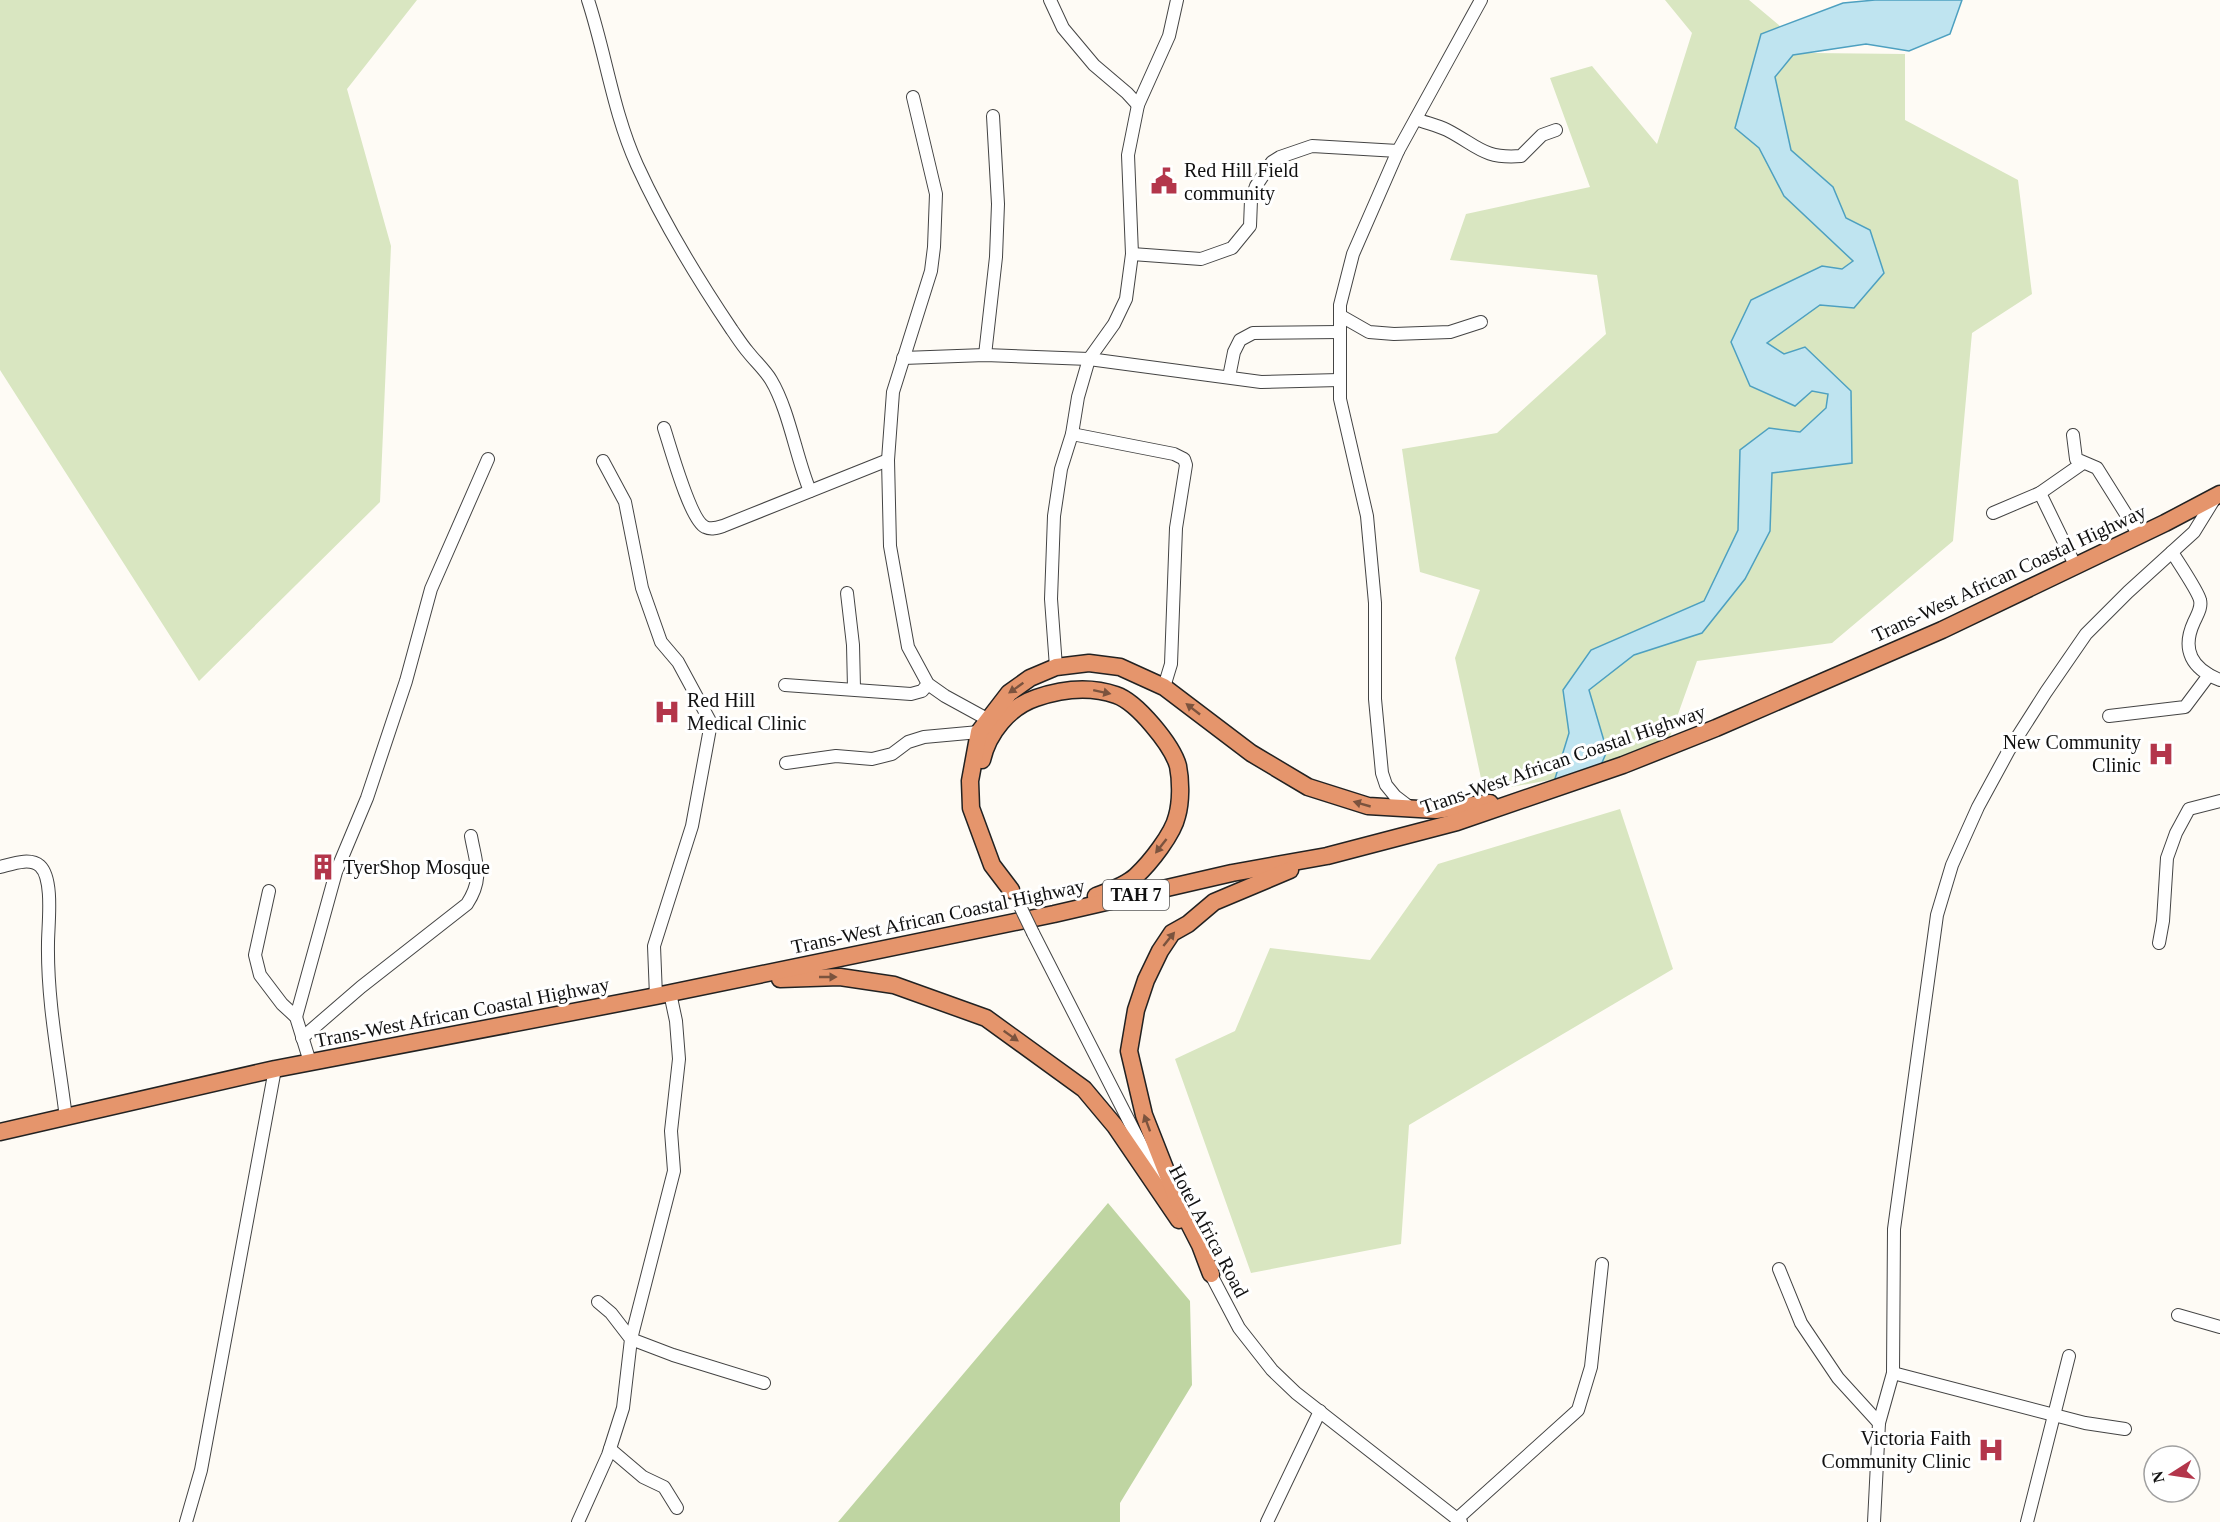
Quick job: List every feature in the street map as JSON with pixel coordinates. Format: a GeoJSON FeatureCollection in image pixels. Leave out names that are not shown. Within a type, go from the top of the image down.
{"type":"FeatureCollection","features":[{"type":"Feature","properties":{"kind":"highway","name":"Trans-West African Coastal Highway"},"geometry":{"type":"LineString","coordinates":[[0,1132],[275,1069],[671,993],[1053,914],[1232,873],[1327,856],[1457,822],[1623,765],[1716,728],[1942,630],[2218,495]]}},
{"type":"Feature","properties":{"kind":"highway"},"geometry":{"type":"LineString","coordinates":[[1014,896],[992,865],[971,808],[970,781],[983,725],[1009,693],[1030,678],[1056,667],[1089,663],[1120,667],[1164,687],[1251,753],[1308,787],[1368,806],[1436,810],[1524,800]]}},
{"type":"Feature","properties":{"kind":"highway"},"geometry":{"type":"LineString","coordinates":[[1014,896],[995,861],[979,803],[979,777],[985,749],[997,726],[1025,702],[1058,691],[1089,689],[1119,696],[1141,713],[1162,735],[1178,765],[1177,817],[1166,840],[1136,876],[1117,887],[1053,914]]}},
{"type":"Feature","properties":{"kind":"highway"},"geometry":{"type":"LineString","coordinates":[[1211,1274],[1200,1245],[1175,1195],[1143,1115],[1129,1051],[1136,1010],[1151,970],[1172,933],[1188,924],[1214,902],[1327,856]]}},
{"type":"Feature","properties":{"kind":"highway"},"geometry":{"type":"LineString","coordinates":[[671,993],[782,979],[840,977],[894,985],[986,1018],[1091,1096],[1115,1126],[1179,1220]]}},
{"type":"Feature","properties":{"kind":"street"},"geometry":{"type":"LineString","coordinates":[[588,0],[598,31],[614,105],[636,164],[668,227],[727,322],[746,350],[771,379],[785,413],[810,491]]}},
{"type":"Feature","properties":{"kind":"street"},"geometry":{"type":"LineString","coordinates":[[1050,0],[1064,28],[1094,64],[1138,105]]}},
{"type":"Feature","properties":{"kind":"street"},"geometry":{"type":"LineString","coordinates":[[1056,667],[1051,599],[1054,516],[1061,469],[1072,434],[1078,397],[1089,359],[1114,324],[1126,299],[1132,254],[1128,155],[1138,105],[1169,36],[1177,0]]}},
{"type":"Feature","properties":{"kind":"street"},"geometry":{"type":"LineString","coordinates":[[1413,810],[1395,796],[1386,785],[1382,773],[1375,699],[1375,603],[1367,516],[1340,399],[1340,305],[1353,254],[1398,151],[1481,0]]}},
{"type":"Feature","properties":{"kind":"street"},"geometry":{"type":"LineString","coordinates":[[913,97],[936,195],[934,247],[931,272],[893,392],[888,460],[890,546],[908,647],[928,684],[983,725]]}},
{"type":"Feature","properties":{"kind":"street"},"geometry":{"type":"LineString","coordinates":[[985,355],[996,257],[998,204],[993,116]]}},
{"type":"Feature","properties":{"kind":"street"},"geometry":{"type":"LineString","coordinates":[[1416,119],[1447,130],[1476,149],[1506,157],[1521,156],[1542,135],[1556,130]]}},
{"type":"Feature","properties":{"kind":"street"},"geometry":{"type":"LineString","coordinates":[[1132,254],[1201,259],[1232,248],[1250,226],[1251,200],[1256,186],[1272,162],[1280,157],[1312,146],[1398,151]]}},
{"type":"Feature","properties":{"kind":"street"},"geometry":{"type":"LineString","coordinates":[[1341,316],[1369,332],[1394,334],[1450,332],[1481,322]]}},
{"type":"Feature","properties":{"kind":"street"},"geometry":{"type":"LineString","coordinates":[[1228,377],[1234,352],[1240,340],[1253,333],[1339,332]]}},
{"type":"Feature","properties":{"kind":"street"},"geometry":{"type":"LineString","coordinates":[[903,358],[985,355],[1089,359],[1261,382],[1339,380]]}},
{"type":"Feature","properties":{"kind":"street"},"geometry":{"type":"LineString","coordinates":[[664,428],[689,501],[701,525],[707,528],[723,526],[888,460]]}},
{"type":"Feature","properties":{"kind":"street"},"geometry":{"type":"LineString","coordinates":[[1072,434],[1174,454],[1184,459],[1186,465],[1176,528],[1172,664],[1164,687]]}},
{"type":"Feature","properties":{"kind":"street"},"geometry":{"type":"LineString","coordinates":[[2073,435],[2076,459],[2097,468],[2139,535]]}},
{"type":"Feature","properties":{"kind":"street"},"geometry":{"type":"LineString","coordinates":[[296,1017],[336,872],[367,798],[406,681],[431,589],[488,459]]}},
{"type":"Feature","properties":{"kind":"street"},"geometry":{"type":"LineString","coordinates":[[578,1522],[610,1449],[623,1408],[631,1339],[674,1171],[671,1131],[679,1059],[676,1021],[671,993],[654,946],[692,826],[711,723],[678,662],[661,642],[642,588],[625,502],[603,461]]}},
{"type":"Feature","properties":{"kind":"street"},"geometry":{"type":"LineString","coordinates":[[1993,513],[2040,493],[2083,463]]}},
{"type":"Feature","properties":{"kind":"street"},"geometry":{"type":"LineString","coordinates":[[2040,493],[2075,565]]}},
{"type":"Feature","properties":{"kind":"street"},"geometry":{"type":"LineString","coordinates":[[1874,1522],[1879,1423],[1893,1373],[1894,1229],[1937,915],[1952,865],[1978,807],[2009,750],[2086,634],[2194,532],[2218,495]]}},
{"type":"Feature","properties":{"kind":"street"},"geometry":{"type":"LineString","coordinates":[[2109,716],[2185,707],[2214,677],[2194,662],[2188,648],[2188,636],[2199,612],[2200,600],[2172,552]]}},
{"type":"Feature","properties":{"kind":"street"},"geometry":{"type":"LineString","coordinates":[[847,593],[853,645],[854,688]]}},
{"type":"Feature","properties":{"kind":"street"},"geometry":{"type":"LineString","coordinates":[[785,685],[854,688],[911,694],[922,691],[928,684]]}},
{"type":"Feature","properties":{"kind":"street"},"geometry":{"type":"LineString","coordinates":[[786,763],[836,756],[872,759],[892,754],[908,742],[924,737],[983,725]]}},
{"type":"Feature","properties":{"kind":"street"},"geometry":{"type":"LineString","coordinates":[[2159,943],[2163,921],[2167,858],[2176,833],[2189,809],[2220,801]]}},
{"type":"Feature","properties":{"kind":"street"},"geometry":{"type":"LineString","coordinates":[[302,1038],[361,987],[467,904],[474,893],[479,876],[471,836]]}},
{"type":"Feature","properties":{"kind":"street"},"geometry":{"type":"LineString","coordinates":[[0,867],[33,862],[41,867],[46,876],[49,894],[50,1012],[66,1118]]}},
{"type":"Feature","properties":{"kind":"street"},"geometry":{"type":"LineString","coordinates":[[269,891],[255,955],[260,975],[282,1004],[296,1017],[309,1062]]}},
{"type":"Feature","properties":{"kind":"street","name":"Hotel Africa Road"},"geometry":{"type":"LineString","coordinates":[[1014,896],[1179,1220],[1239,1328],[1272,1370],[1296,1393],[1459,1521]]}},
{"type":"Feature","properties":{"kind":"street"},"geometry":{"type":"LineString","coordinates":[[186,1522],[204,1459],[275,1069]]}},
{"type":"Feature","properties":{"kind":"street"},"geometry":{"type":"LineString","coordinates":[[1459,1521],[1578,1410],[1591,1367],[1602,1264]]}},
{"type":"Feature","properties":{"kind":"street"},"geometry":{"type":"LineString","coordinates":[[1779,1269],[1801,1323],[1838,1377],[1879,1423]]}},
{"type":"Feature","properties":{"kind":"street"},"geometry":{"type":"LineString","coordinates":[[598,1302],[611,1313],[631,1339],[673,1355],[764,1383]]}},
{"type":"Feature","properties":{"kind":"street"},"geometry":{"type":"LineString","coordinates":[[2178,1315],[2220,1327]]}},
{"type":"Feature","properties":{"kind":"street"},"geometry":{"type":"LineString","coordinates":[[2027,1522],[2069,1356]]}},
{"type":"Feature","properties":{"kind":"street"},"geometry":{"type":"LineString","coordinates":[[1893,1373],[2085,1423],[2125,1430]]}},
{"type":"Feature","properties":{"kind":"street"},"geometry":{"type":"LineString","coordinates":[[1267,1522],[1320,1411]]}},
{"type":"Feature","properties":{"kind":"street"},"geometry":{"type":"LineString","coordinates":[[610,1449],[643,1477],[664,1487],[677,1508]]}},
{"type":"Feature","properties":{"kind":"green space"},"geometry":{"type":"Polygon","coordinates":[[[0,0],[417,0],[347,89],[391,246],[380,502],[199,681],[0,370],[0,0]]]}},
{"type":"Feature","properties":{"kind":"green space"},"geometry":{"type":"Polygon","coordinates":[[[1665,0],[1749,0],[1812,53],[1905,54],[1905,120],[2018,180],[2032,294],[1972,333],[1953,541],[1832,643],[1697,661],[1667,745],[1609,769],[1484,792],[1455,658],[1480,590],[1420,572],[1402,449],[1497,433],[1606,334],[1597,275],[1450,260],[1466,214],[1590,187],[1550,78],[1592,66],[1657,144],[1692,33],[1665,0]]]}},
{"type":"Feature","properties":{"kind":"green space"},"geometry":{"type":"Polygon","coordinates":[[[1620,809],[1673,969],[1409,1125],[1401,1244],[1251,1273],[1175,1059],[1235,1031],[1270,948],[1370,960],[1438,864],[1620,809]]]}},
{"type":"Feature","properties":{"kind":"green space"},"geometry":{"type":"Polygon","coordinates":[[[1108,1203],[1190,1301],[1192,1385],[1120,1503],[1120,1522],[838,1522],[1108,1203]]]}},
{"type":"Feature","properties":{"kind":"water"},"geometry":{"type":"Polygon","coordinates":[[[1875,0],[1962,0],[1950,34],[1909,51],[1866,44],[1793,55],[1775,77],[1791,150],[1833,187],[1846,218],[1870,230],[1884,273],[1854,308],[1820,305],[1767,343],[1784,354],[1805,347],[1851,391],[1852,463],[1772,473],[1770,531],[1745,579],[1702,633],[1634,655],[1589,690],[1607,751],[1598,772],[1554,782],[1569,733],[1563,690],[1591,650],[1704,601],[1738,530],[1740,450],[1769,428],[1800,432],[1826,408],[1828,394],[1812,391],[1795,406],[1750,386],[1731,342],[1751,300],[1822,266],[1842,269],[1853,261],[1784,196],[1759,148],[1735,128],[1761,34],[1843,3],[1875,0]]]}},
{"type":"Feature","properties":{"kind":"place","name":"Red Hill Field community"},"geometry":{"type":"Point","coordinates":[1164,181]}},
{"type":"Feature","properties":{"kind":"place","name":"Red Hill Medical Clinic"},"geometry":{"type":"Point","coordinates":[667,712]}},
{"type":"Feature","properties":{"kind":"place","name":"New Community Clinic"},"geometry":{"type":"Point","coordinates":[2161,754]}},
{"type":"Feature","properties":{"kind":"place","name":"TyerShop Mosque"},"geometry":{"type":"Point","coordinates":[323,867]}},
{"type":"Feature","properties":{"kind":"place","name":"Victoria Faith Community Clinic"},"geometry":{"type":"Point","coordinates":[1991,1450]}}]}
